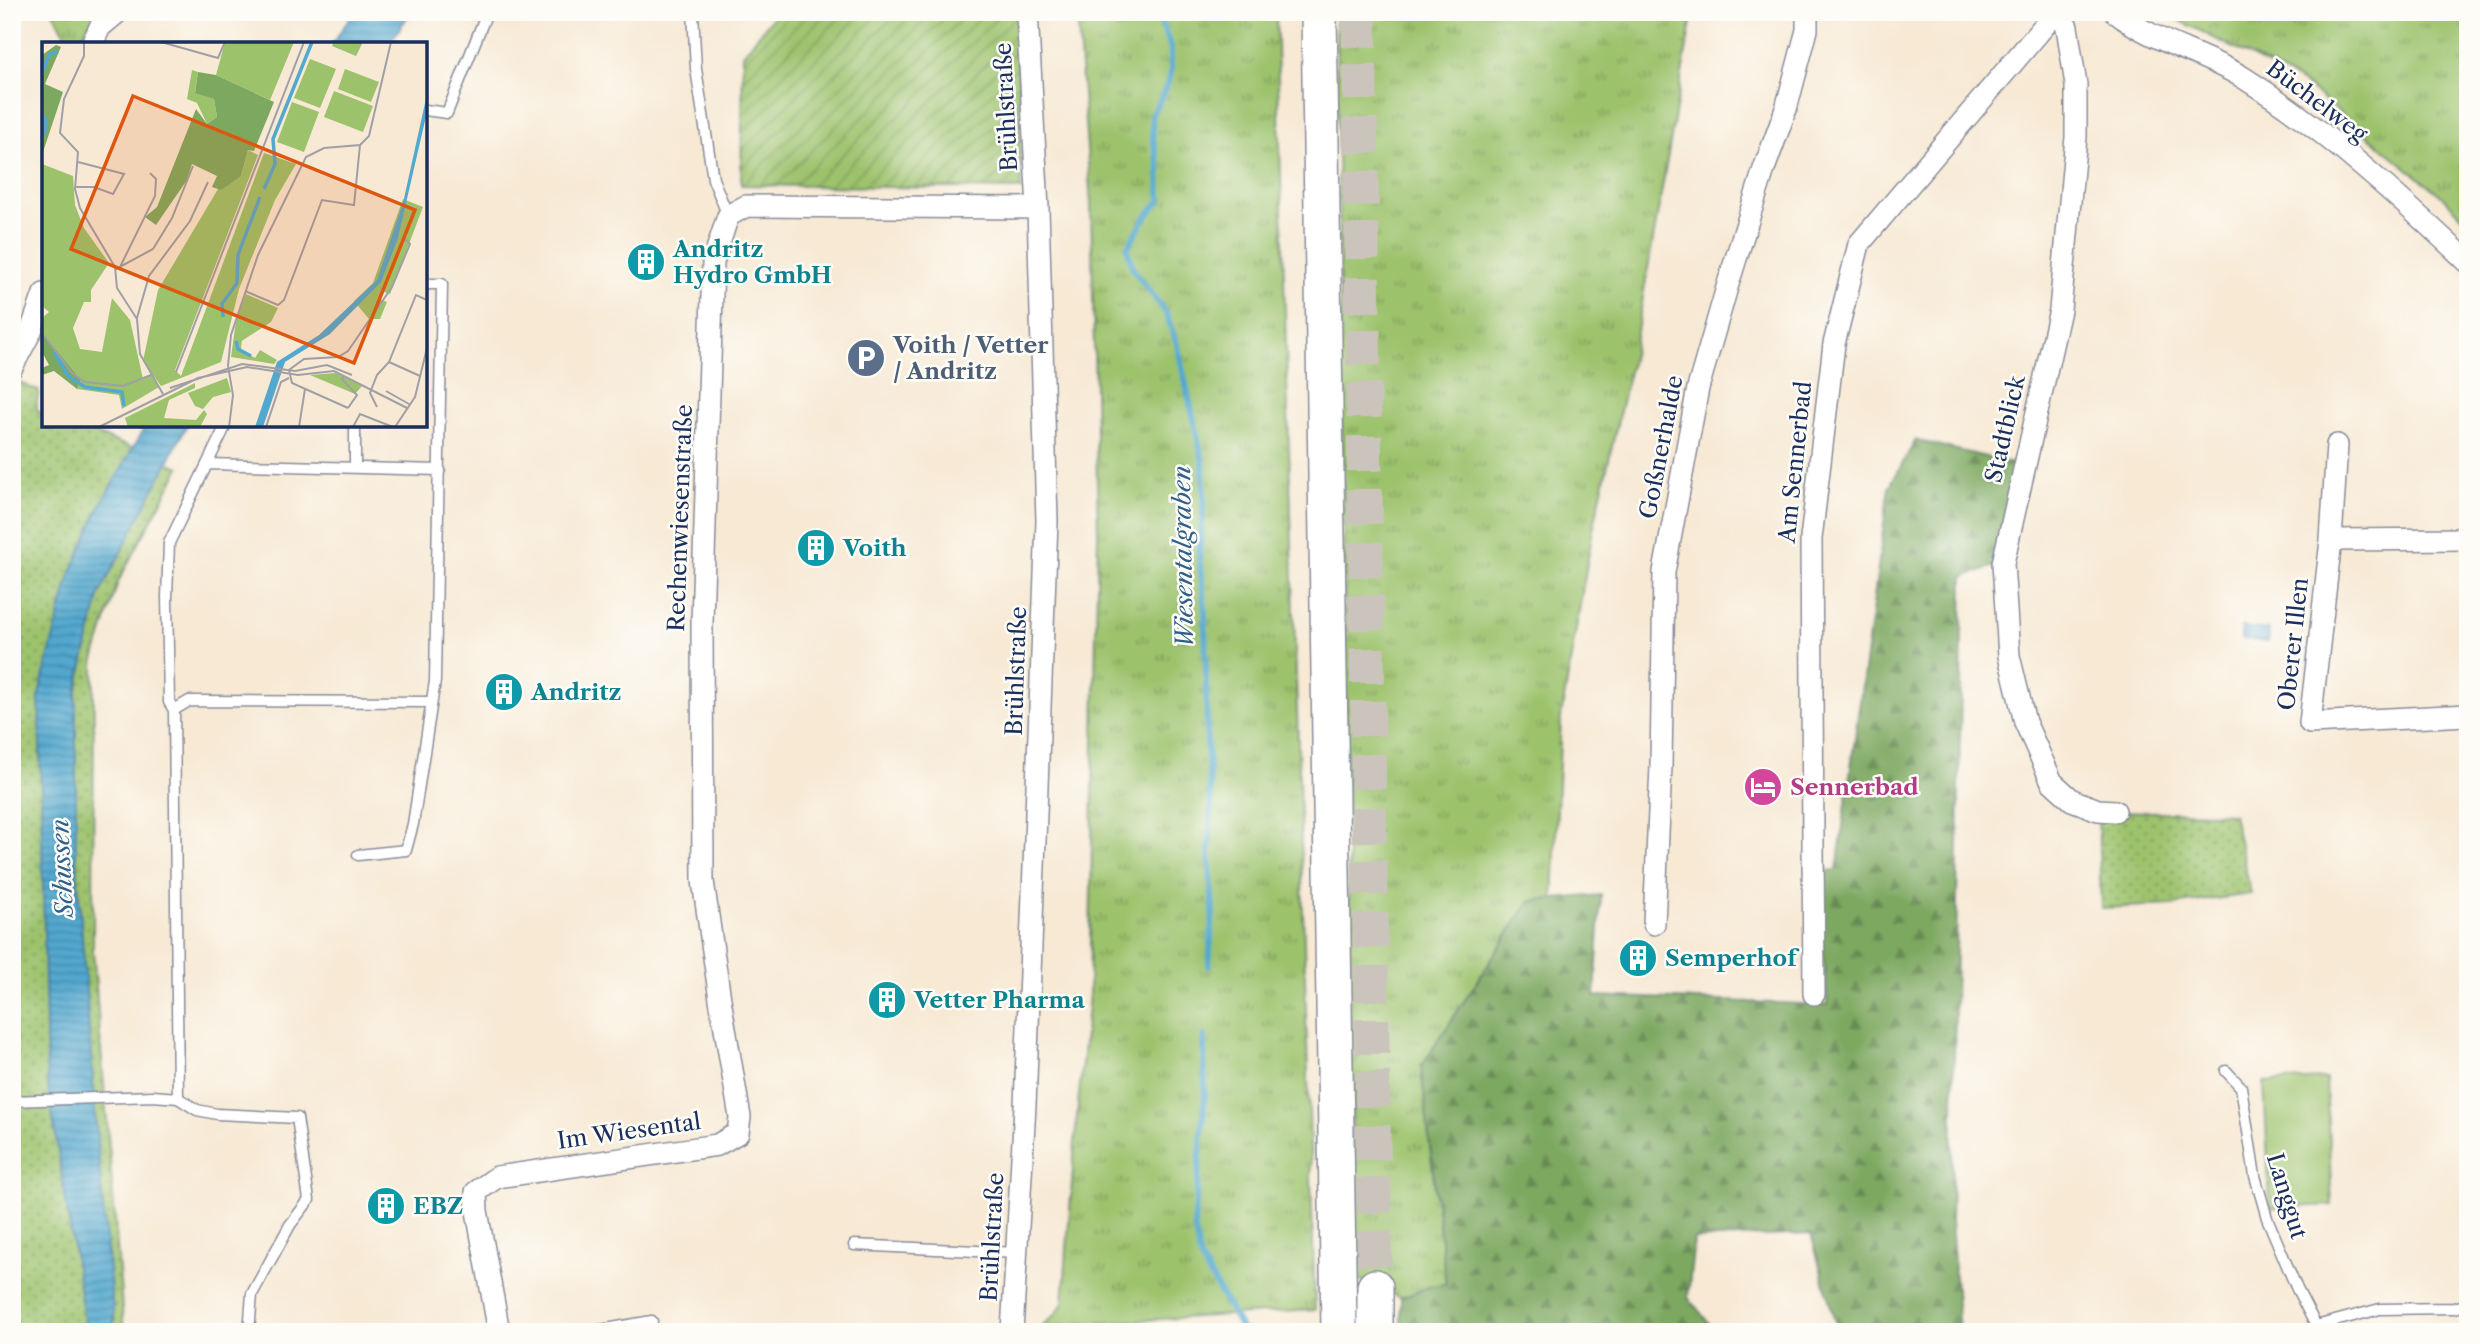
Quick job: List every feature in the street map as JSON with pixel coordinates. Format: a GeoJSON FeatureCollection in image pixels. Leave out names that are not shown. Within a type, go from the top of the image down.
{"type":"FeatureCollection","features":[{"type":"Feature","properties":{"kind":"highway"},"geometry":{"type":"LineString","coordinates":[[1319,12],[1339,1332]]}},
{"type":"Feature","properties":{"kind":"highway"},"geometry":{"type":"LineString","coordinates":[[1375,1287],[1375,1332]]}},
{"type":"Feature","properties":{"kind":"street"},"geometry":{"type":"LineString","coordinates":[[93,42],[100,27],[118,12]]}},
{"type":"Feature","properties":{"kind":"street","name":"Brühlstraße"},"geometry":{"type":"LineString","coordinates":[[1012,1332],[1038,822],[1047,521],[1038,208],[1027,12]]}},
{"type":"Feature","properties":{"kind":"street","name":"Goßnerhalde"},"geometry":{"type":"LineString","coordinates":[[1654,915],[1661,766],[1664,572],[1698,388],[1736,258],[1786,109],[1807,30],[1807,12]]}},
{"type":"Feature","properties":{"kind":"street","name":"Stadtblick"},"geometry":{"type":"LineString","coordinates":[[2057,12],[2067,27],[2076,85],[2076,137],[2060,310],[2003,563],[2009,656],[2025,722],[2053,782],[2072,800],[2098,810],[2115,811]]}},
{"type":"Feature","properties":{"kind":"street","name":"Am Sennerbad"},"geometry":{"type":"LineString","coordinates":[[1814,994],[1811,539],[1834,344],[1859,244],[2057,12]]}},
{"type":"Feature","properties":{"kind":"street","name":"Büchelweg"},"geometry":{"type":"LineString","coordinates":[[2115,12],[2146,30],[2225,67],[2282,102],[2350,157],[2468,262]]}},
{"type":"Feature","properties":{"kind":"street"},"geometry":{"type":"LineString","coordinates":[[728,216],[746,206],[1038,208]]}},
{"type":"Feature","properties":{"kind":"street","name":"Rechenwiesenstraße"},"geometry":{"type":"LineString","coordinates":[[728,216],[713,262],[702,623],[703,868],[720,999],[740,1117],[738,1133]]}},
{"type":"Feature","properties":{"kind":"street"},"geometry":{"type":"LineString","coordinates":[[12,367],[31,331],[42,300]]}},
{"type":"Feature","properties":{"kind":"street","name":"Oberer Illen"},"geometry":{"type":"LineString","coordinates":[[2337,445],[2330,540],[2310,723],[2468,715]]}},
{"type":"Feature","properties":{"kind":"street"},"geometry":{"type":"LineString","coordinates":[[2330,540],[2468,539]]}},
{"type":"Feature","properties":{"kind":"street","name":"Im Wiesental"},"geometry":{"type":"LineString","coordinates":[[499,1332],[476,1192],[497,1177],[718,1146],[738,1133]]}},
{"type":"Feature","properties":{"kind":"lane"},"geometry":{"type":"LineString","coordinates":[[427,110],[447,113],[487,12]]}},
{"type":"Feature","properties":{"kind":"lane"},"geometry":{"type":"LineString","coordinates":[[693,12],[696,69],[713,180],[728,216]]}},
{"type":"Feature","properties":{"kind":"lane"},"geometry":{"type":"LineString","coordinates":[[358,855],[406,850],[414,824],[435,681],[442,284],[427,284]]}},
{"type":"Feature","properties":{"kind":"lane"},"geometry":{"type":"LineString","coordinates":[[177,1098],[174,710],[169,702],[167,597],[169,543],[225,427]]}},
{"type":"Feature","properties":{"kind":"lane"},"geometry":{"type":"LineString","coordinates":[[355,427],[355,467]]}},
{"type":"Feature","properties":{"kind":"lane"},"geometry":{"type":"LineString","coordinates":[[208,464],[440,470]]}},
{"type":"Feature","properties":{"kind":"lane"},"geometry":{"type":"LineString","coordinates":[[174,710],[189,701],[430,702]]}},
{"type":"Feature","properties":{"kind":"lane","name":"Langgut"},"geometry":{"type":"LineString","coordinates":[[2226,1071],[2241,1087],[2255,1176],[2267,1218],[2317,1329]]}},
{"type":"Feature","properties":{"kind":"lane"},"geometry":{"type":"LineString","coordinates":[[12,1101],[153,1096],[177,1098],[197,1110],[217,1114],[298,1118],[309,1200],[290,1225],[252,1294],[249,1332]]}},
{"type":"Feature","properties":{"kind":"lane"},"geometry":{"type":"LineString","coordinates":[[854,1245],[1017,1253]]}},
{"type":"Feature","properties":{"kind":"lane"},"geometry":{"type":"LineString","coordinates":[[2317,1329],[2380,1309],[2455,1308],[2468,1304]]}},
{"type":"Feature","properties":{"kind":"lane"},"geometry":{"type":"LineString","coordinates":[[589,1332],[652,1321]]}},
{"type":"Feature","properties":{"kind":"green space"},"geometry":{"type":"Polygon","coordinates":[[[53,12],[99,12],[87,27],[82,39],[69,40],[53,12]]]}},
{"type":"Feature","properties":{"kind":"green space"},"geometry":{"type":"Polygon","coordinates":[[[777,12],[1017,12],[1021,189],[741,185],[743,54],[777,12]]]}},
{"type":"Feature","properties":{"kind":"green space"},"geometry":{"type":"Polygon","coordinates":[[[1077,12],[1276,12],[1315,1310],[1041,1326],[1055,1315],[1063,1303],[1089,994],[1098,533],[1091,204],[1077,12]]]}},
{"type":"Feature","properties":{"kind":"green space"},"geometry":{"type":"Polygon","coordinates":[[[1336,12],[1693,12],[1633,354],[1592,534],[1561,717],[1553,899],[1530,901],[1421,1067],[1446,1285],[1431,1286],[1401,1298],[1354,1277],[1336,12]]]}},
{"type":"Feature","properties":{"kind":"green space"},"geometry":{"type":"Polygon","coordinates":[[[2163,12],[2468,12],[2468,222],[2444,198],[2303,83],[2163,12]]]}},
{"type":"Feature","properties":{"kind":"green space"},"geometry":{"type":"Polygon","coordinates":[[[17,382],[39,391],[36,406],[42,413],[42,427],[78,427],[180,467],[118,582],[94,660],[93,950],[124,1332],[12,1332],[12,390],[17,382]]]}},
{"type":"Feature","properties":{"kind":"green space"},"geometry":{"type":"Polygon","coordinates":[[[1916,440],[2023,466],[2003,563],[1963,577],[1951,1221],[1959,1332],[1838,1332],[1811,1234],[1694,1239],[1688,1297],[1716,1332],[1401,1332],[1401,1298],[1431,1286],[1446,1284],[1421,1067],[1530,901],[1601,895],[1595,996],[1827,1005],[1817,872],[1837,870],[1889,487],[1916,440]]]}},
{"type":"Feature","properties":{"kind":"green space"},"geometry":{"type":"Polygon","coordinates":[[[2098,810],[2233,814],[2251,894],[2173,905],[2101,908],[2098,810]]]}},
{"type":"Feature","properties":{"kind":"green space"},"geometry":{"type":"Polygon","coordinates":[[[2326,1079],[2332,1205],[2270,1208],[2264,1082],[2326,1079]]]}},
{"type":"Feature","properties":{"kind":"water"},"geometry":{"type":"Polygon","coordinates":[[[354,12],[411,12],[390,42],[333,42],[354,12]]]}},
{"type":"Feature","properties":{"kind":"water","name":"Schussen"},"geometry":{"type":"Polygon","coordinates":[[[145,427],[186,427],[100,593],[76,694],[76,855],[99,1164],[115,1332],[86,1332],[47,1080],[39,694],[70,574],[102,502],[145,427]]]}},
{"type":"Feature","properties":{"kind":"water"},"geometry":{"type":"Polygon","coordinates":[[[2242,627],[2269,630],[2268,642],[2241,639],[2242,627]]]}},
{"type":"Feature","properties":{"kind":"waterway","name":"Wiesentalgraben"},"geometry":{"type":"LineString","coordinates":[[1157,12],[1171,48],[1171,74],[1152,114],[1153,139],[1159,167],[1160,201],[1145,218],[1127,248],[1133,269],[1166,313],[1177,344],[1203,462],[1204,504],[1199,554],[1205,612],[1211,805],[1209,855],[1213,910],[1209,966]]}},
{"type":"Feature","properties":{"kind":"waterway","name":"Wiesentalgraben"},"geometry":{"type":"LineString","coordinates":[[1204,1036],[1205,1095],[1194,1227],[1200,1258],[1243,1332]]}},
{"type":"Feature","properties":{"kind":"tunnel"},"geometry":{"type":"LineString","coordinates":[[1359,12],[1375,1287]]}},
{"type":"Feature","properties":{"kind":"place","name":"Andritz Hydro GmbH"},"geometry":{"type":"Point","coordinates":[646,262]}},
{"type":"Feature","properties":{"kind":"place","name":"Voith / Vetter / Andritz"},"geometry":{"type":"Point","coordinates":[866,358]}},
{"type":"Feature","properties":{"kind":"place","name":"Voith"},"geometry":{"type":"Point","coordinates":[816,548]}},
{"type":"Feature","properties":{"kind":"place","name":"Andritz"},"geometry":{"type":"Point","coordinates":[504,692]}},
{"type":"Feature","properties":{"kind":"place","name":"Sennerbad"},"geometry":{"type":"Point","coordinates":[1763,787]}},
{"type":"Feature","properties":{"kind":"place","name":"Semperhof"},"geometry":{"type":"Point","coordinates":[1638,958]}},
{"type":"Feature","properties":{"kind":"place","name":"Vetter Pharma"},"geometry":{"type":"Point","coordinates":[887,1000]}},
{"type":"Feature","properties":{"kind":"place","name":"EBZ"},"geometry":{"type":"Point","coordinates":[386,1206]}}]}
